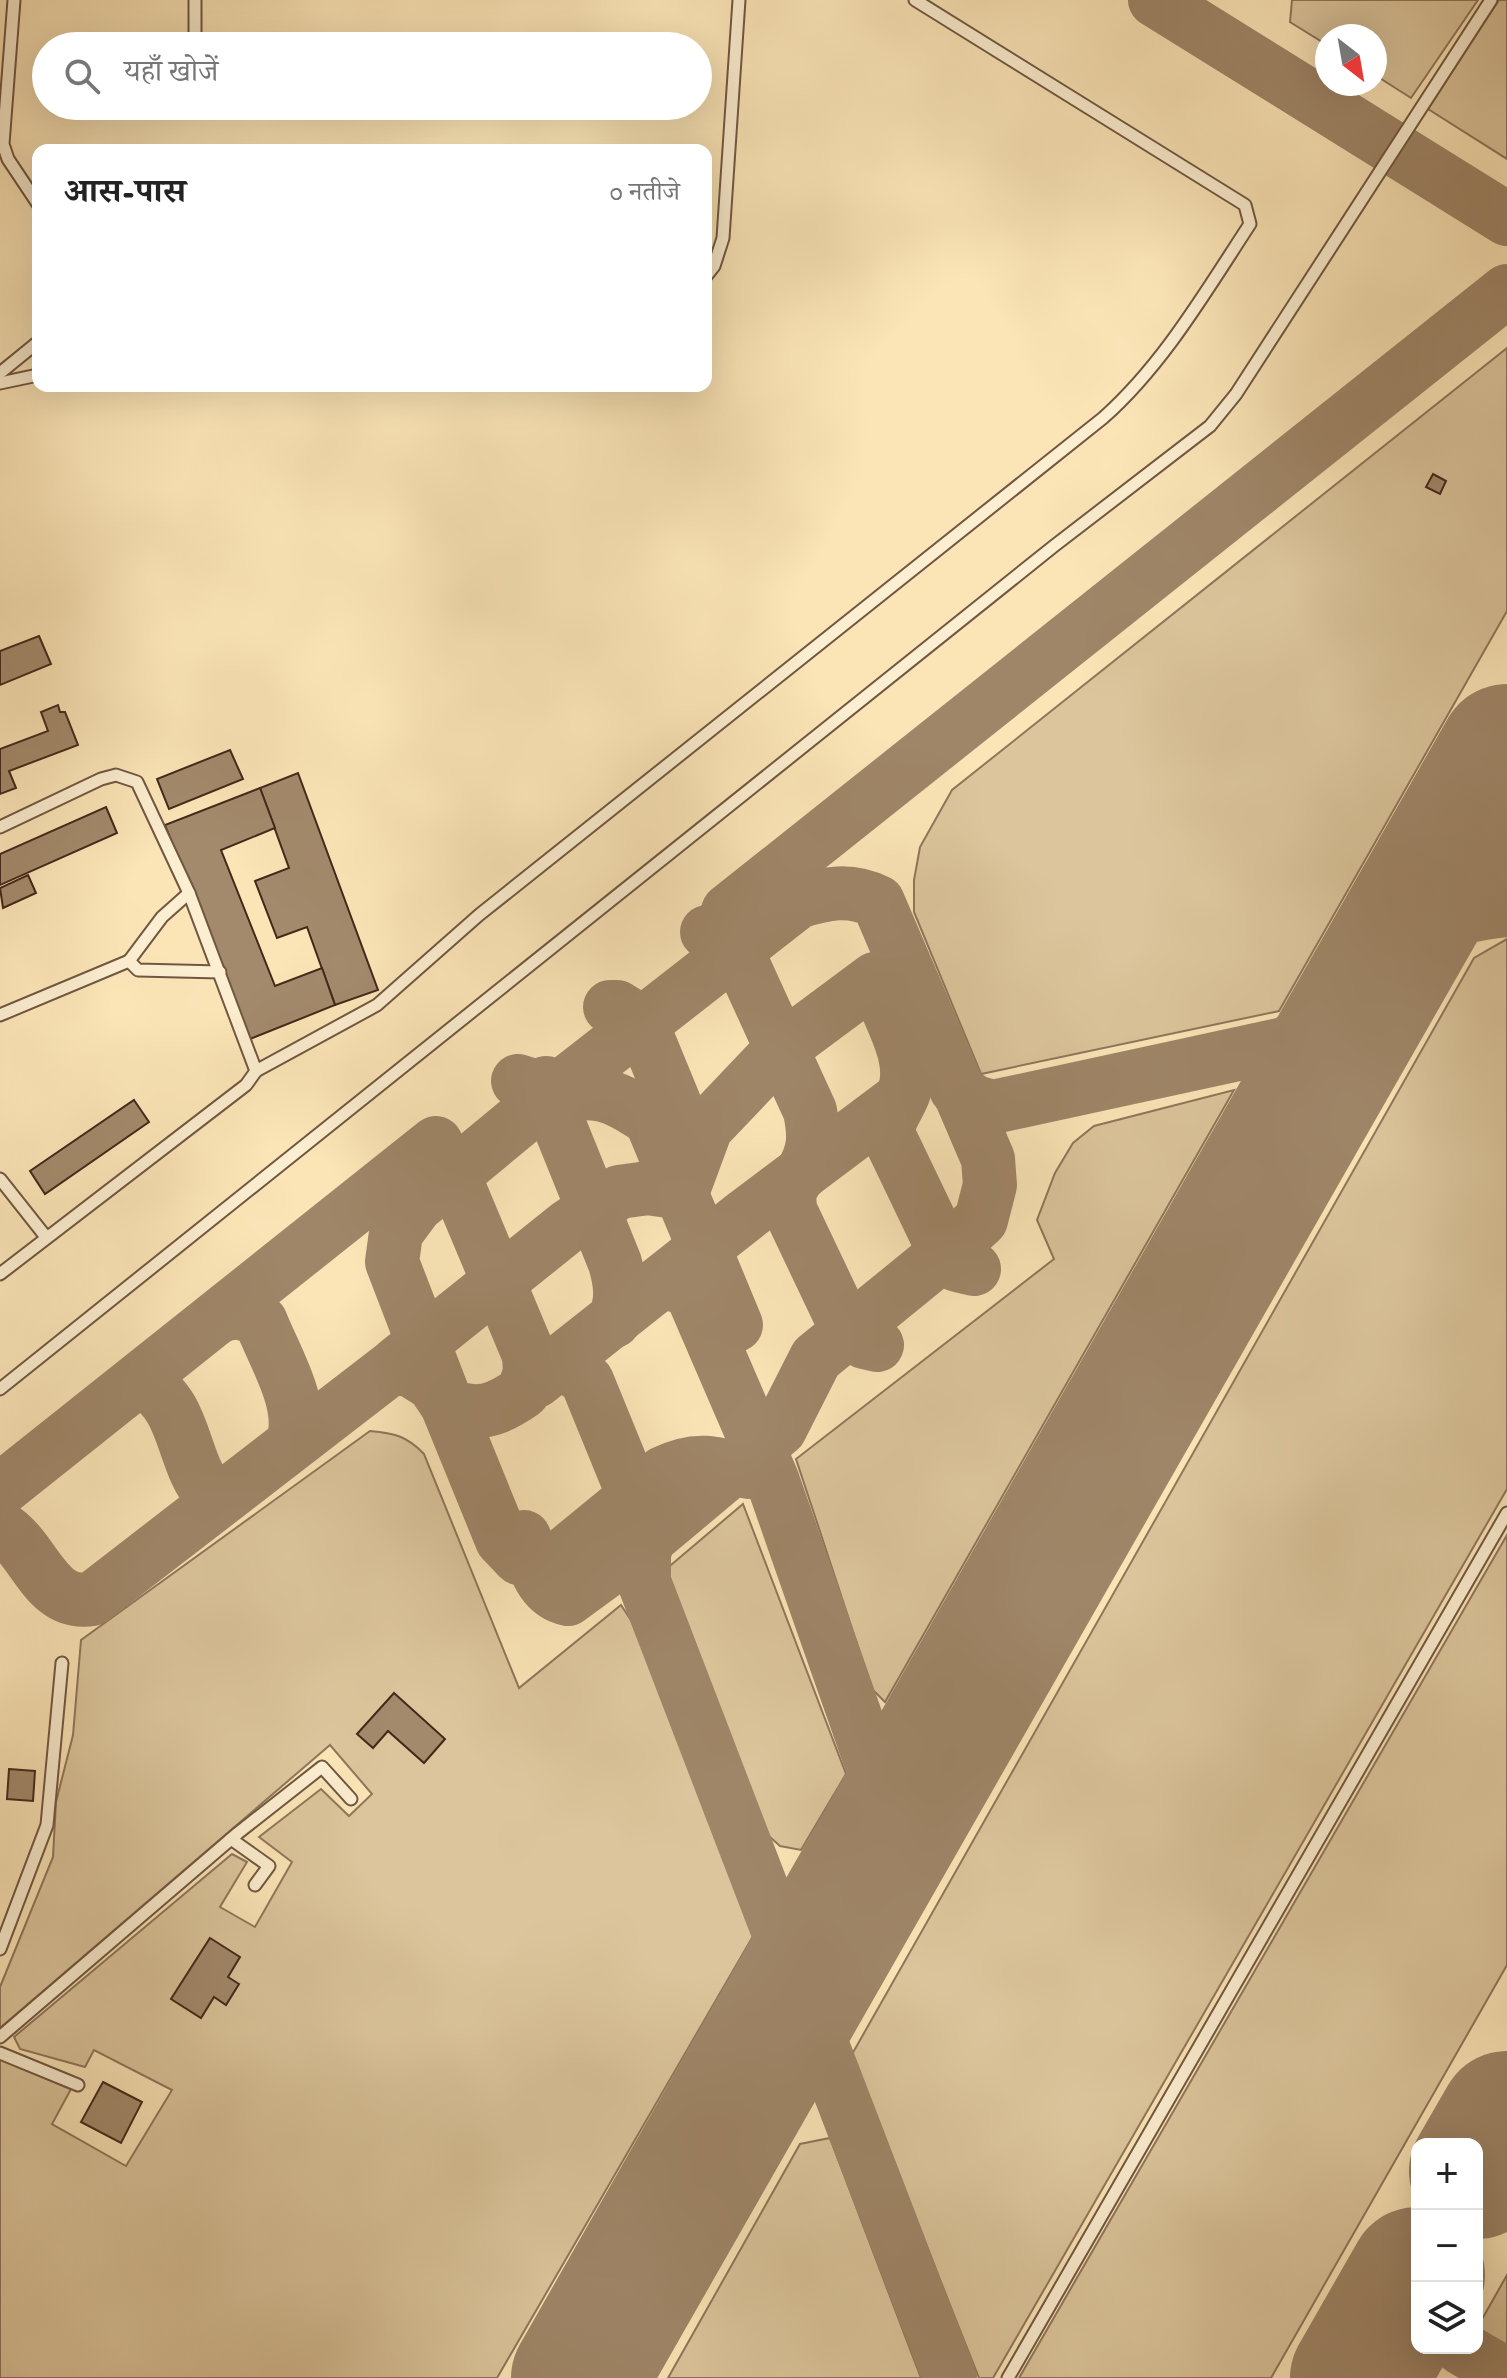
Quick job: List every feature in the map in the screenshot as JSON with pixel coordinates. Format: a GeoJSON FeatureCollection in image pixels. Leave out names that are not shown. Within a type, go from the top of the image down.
{"type":"FeatureCollection","features":[{"type":"Feature","properties":{"kind":"lane"},"geometry":{"type":"LineString","coordinates":[[14,0],[3,144],[8,159],[32,195]]}},
{"type":"Feature","properties":{"kind":"lane"},"geometry":{"type":"LineString","coordinates":[[195,0],[195,32]]}},
{"type":"Feature","properties":{"kind":"lane"},"geometry":{"type":"LineString","coordinates":[[712,268],[723,238],[739,0]]}},
{"type":"Feature","properties":{"kind":"lane"},"geometry":{"type":"LineString","coordinates":[[0,1274],[246,1085],[256,1071],[377,1005],[401,988],[479,915],[1103,418],[1121,402],[1192,313],[1250,224],[1245,205],[915,0]]}},
{"type":"Feature","properties":{"kind":"lane"},"geometry":{"type":"LineString","coordinates":[[0,1389],[1054,546],[1210,426],[1236,394],[1491,0]]}},
{"type":"Feature","properties":{"kind":"lane"},"geometry":{"type":"LineString","coordinates":[[0,30],[14,27]]}},
{"type":"Feature","properties":{"kind":"lane"},"geometry":{"type":"LineString","coordinates":[[0,373],[32,347]]}},
{"type":"Feature","properties":{"kind":"lane"},"geometry":{"type":"LineString","coordinates":[[0,383],[32,376]]}},
{"type":"Feature","properties":{"kind":"lane"},"geometry":{"type":"LineString","coordinates":[[0,827],[101,779],[127,776],[137,782],[147,797],[189,893],[256,1071]]}},
{"type":"Feature","properties":{"kind":"lane"},"geometry":{"type":"LineString","coordinates":[[0,1015],[129,961],[162,917],[189,893]]}},
{"type":"Feature","properties":{"kind":"lane"},"geometry":{"type":"LineString","coordinates":[[129,961],[138,970],[220,972]]}},
{"type":"Feature","properties":{"kind":"lane"},"geometry":{"type":"LineString","coordinates":[[0,1179],[46,1237]]}},
{"type":"Feature","properties":{"kind":"lane"},"geometry":{"type":"LineString","coordinates":[[1008,2378],[1507,1513]]}},
{"type":"Feature","properties":{"kind":"lane"},"geometry":{"type":"LineString","coordinates":[[0,1949],[47,1825],[62,1663]]}},
{"type":"Feature","properties":{"kind":"lane"},"geometry":{"type":"LineString","coordinates":[[0,2037],[231,1839],[322,1767],[351,1799]]}},
{"type":"Feature","properties":{"kind":"lane"},"geometry":{"type":"LineString","coordinates":[[231,1839],[269,1866],[255,1885]]}},
{"type":"Feature","properties":{"kind":"lane"},"geometry":{"type":"LineString","coordinates":[[0,2053],[78,2085]]}},
{"type":"Feature","properties":{"kind":"shaded area"},"geometry":{"type":"Polygon","coordinates":[[[1292,0],[1478,0],[1411,98],[1387,83],[1387,24],[1315,24],[1315,38],[1290,22],[1292,0]]]}},
{"type":"Feature","properties":{"kind":"shaded area"},"geometry":{"type":"Polygon","coordinates":[[[1499,0],[1507,0],[1507,159],[1428,109],[1499,0]]]}},
{"type":"Feature","properties":{"kind":"shaded area"},"geometry":{"type":"Polygon","coordinates":[[[1507,348],[1507,611],[1279,1011],[981,1074],[914,912],[914,880],[920,847],[952,790],[1507,348]]]}},
{"type":"Feature","properties":{"kind":"shaded area"},"geometry":{"type":"Polygon","coordinates":[[[1507,939],[1507,1489],[993,2378],[979,2378],[851,2056],[1474,958],[1507,939]]]}},
{"type":"Feature","properties":{"kind":"shaded area"},"geometry":{"type":"Polygon","coordinates":[[[1234,1090],[885,1702],[872,1689],[796,1459],[1054,1259],[1037,1220],[1055,1173],[1073,1143],[1094,1126],[1234,1090]]]}},
{"type":"Feature","properties":{"kind":"shaded area"},"geometry":{"type":"Polygon","coordinates":[[[370,1431],[400,1436],[424,1454],[519,1688],[621,1605],[638,1631],[756,1931],[497,2378],[0,2378],[0,2059],[71,2089],[52,2124],[126,2166],[172,2090],[94,2050],[85,2067],[20,2049],[14,2037],[232,1854],[247,1862],[220,1907],[255,1927],[292,1862],[259,1837],[321,1789],[349,1816],[372,1794],[330,1745],[0,2028],[0,1987],[53,1857],[56,1802],[73,1735],[81,1640],[370,1431]]]}},
{"type":"Feature","properties":{"kind":"shaded area"},"geometry":{"type":"Polygon","coordinates":[[[743,1504],[846,1774],[801,1850],[780,1846],[761,1829],[665,1570],[743,1504]]]}},
{"type":"Feature","properties":{"kind":"shaded area"},"geometry":{"type":"Polygon","coordinates":[[[1507,1535],[1507,1965],[1271,2378],[1019,2378],[1507,1535]]]}},
{"type":"Feature","properties":{"kind":"shaded area"},"geometry":{"type":"Polygon","coordinates":[[[830,2138],[921,2378],[668,2378],[800,2144],[830,2138]]]}},
{"type":"Feature","properties":{"kind":"shaded area"},"geometry":{"type":"Polygon","coordinates":[[[1507,2275],[1507,2345],[1483,2331],[1483,2317],[1507,2275]]]}},
{"type":"Feature","properties":{"kind":"building"},"geometry":{"type":"Polygon","coordinates":[[[1433,474],[1446,481],[1440,494],[1426,487],[1433,474]]]}},
{"type":"Feature","properties":{"kind":"building"},"geometry":{"type":"Polygon","coordinates":[[[39,636],[51,664],[0,685],[0,651],[39,636]]]}},
{"type":"Feature","properties":{"kind":"building"},"geometry":{"type":"Polygon","coordinates":[[[58,705],[60,712],[65,712],[78,745],[9,771],[16,788],[0,794],[0,749],[48,731],[41,712],[58,705]]]}},
{"type":"Feature","properties":{"kind":"building"},"geometry":{"type":"Polygon","coordinates":[[[230,750],[243,779],[169,809],[157,779],[230,750]]]}},
{"type":"Feature","properties":{"kind":"building"},"geometry":{"type":"Polygon","coordinates":[[[298,773],[378,990],[335,1005],[307,927],[277,938],[255,881],[289,868],[260,788],[298,773]]]}},
{"type":"Feature","properties":{"kind":"building"},"geometry":{"type":"Polygon","coordinates":[[[260,788],[275,828],[221,850],[275,986],[322,968],[335,1005],[250,1039],[165,825],[260,788]]]}},
{"type":"Feature","properties":{"kind":"building"},"geometry":{"type":"Polygon","coordinates":[[[106,807],[117,833],[0,885],[0,854],[106,807]]]}},
{"type":"Feature","properties":{"kind":"building"},"geometry":{"type":"Polygon","coordinates":[[[28,875],[36,893],[3,908],[0,888],[28,875]]]}},
{"type":"Feature","properties":{"kind":"building"},"geometry":{"type":"Polygon","coordinates":[[[134,1100],[149,1122],[45,1194],[30,1171],[134,1100]]]}},
{"type":"Feature","properties":{"kind":"building"},"geometry":{"type":"Polygon","coordinates":[[[394,1693],[445,1739],[424,1763],[388,1731],[373,1748],[357,1734],[394,1693]]]}},
{"type":"Feature","properties":{"kind":"building"},"geometry":{"type":"Polygon","coordinates":[[[9,1769],[35,1771],[33,1801],[7,1799],[9,1769]]]}},
{"type":"Feature","properties":{"kind":"building"},"geometry":{"type":"Polygon","coordinates":[[[210,1938],[240,1957],[228,1977],[239,1984],[226,2005],[214,1997],[201,2018],[171,1999],[210,1938]]]}},
{"type":"Feature","properties":{"kind":"building"},"geometry":{"type":"Polygon","coordinates":[[[103,2082],[142,2102],[121,2143],[81,2122],[103,2082]]]}},
{"type":"Feature","properties":{"kind":"taxiway"},"geometry":{"type":"LineString","coordinates":[[1155,0],[1507,219]]}},
{"type":"Feature","properties":{"kind":"taxiway"},"geometry":{"type":"LineString","coordinates":[[728,911],[1507,291]]}},
{"type":"Feature","properties":{"kind":"taxiway"},"geometry":{"type":"LineString","coordinates":[[1470,816],[1464,845],[1467,870],[1481,890],[1507,905]]}},
{"type":"Feature","properties":{"kind":"taxiway"},"geometry":{"type":"LineString","coordinates":[[409,1165],[433,1164],[443,1169],[448,1172],[454,1176],[529,1355],[530,1373],[523,1392],[495,1408],[468,1411],[447,1405],[392,1262],[396,1233],[416,1206],[548,1097],[798,902],[838,893],[858,895],[878,902],[988,1159],[990,1185],[981,1220],[816,1358],[780,1429],[639,1547]]}},
{"type":"Feature","properties":{"kind":"taxiway"},"geometry":{"type":"LineString","coordinates":[[956,1089],[975,1102],[993,1107],[1280,1045],[1318,1031],[1352,1010],[1382,969],[1422,933],[1470,915],[1507,910]]}},
{"type":"Feature","properties":{"kind":"taxiway"},"geometry":{"type":"LineString","coordinates":[[707,932],[727,940],[736,949],[810,1111],[813,1143],[802,1173]]}},
{"type":"Feature","properties":{"kind":"taxiway"},"geometry":{"type":"LineString","coordinates":[[396,1364],[567,1227],[619,1192],[648,1188],[682,1193],[706,1128],[782,1048],[875,979],[895,980],[907,985],[921,1004]]}},
{"type":"Feature","properties":{"kind":"taxiway"},"geometry":{"type":"LineString","coordinates":[[883,998],[900,1040],[907,1074],[904,1091],[887,1132],[945,1253],[957,1265],[974,1269]]}},
{"type":"Feature","properties":{"kind":"taxiway"},"geometry":{"type":"LineString","coordinates":[[610,1007],[617,1007],[641,1022],[694,1151]]}},
{"type":"Feature","properties":{"kind":"taxiway"},"geometry":{"type":"LineString","coordinates":[[1257,1050],[1277,1056],[1290,1066],[1296,1078],[1295,1108],[1276,1156]]}},
{"type":"Feature","properties":{"kind":"taxiway"},"geometry":{"type":"LineString","coordinates":[[518,1081],[537,1087],[548,1097],[615,1263],[620,1292],[614,1321]]}},
{"type":"Feature","properties":{"kind":"taxiway"},"geometry":{"type":"LineString","coordinates":[[546,1083],[548,1097],[579,1093],[602,1095],[624,1103],[651,1120],[736,1325]]}},
{"type":"Feature","properties":{"kind":"taxiway"},"geometry":{"type":"LineString","coordinates":[[536,1381],[747,1214],[899,1100]]}},
{"type":"Feature","properties":{"kind":"taxiway"},"geometry":{"type":"LineString","coordinates":[[0,1490],[436,1143]]}},
{"type":"Feature","properties":{"kind":"taxiway"},"geometry":{"type":"LineString","coordinates":[[797,1177],[789,1193],[790,1210],[847,1330],[864,1342],[877,1345]]}},
{"type":"Feature","properties":{"kind":"taxiway"},"geometry":{"type":"LineString","coordinates":[[663,1282],[690,1289],[772,1479],[876,1776],[881,1799],[878,1853]]}},
{"type":"Feature","properties":{"kind":"taxiway"},"geometry":{"type":"LineString","coordinates":[[218,1317],[240,1313],[261,1322],[292,1397],[296,1428],[293,1443]]}},
{"type":"Feature","properties":{"kind":"taxiway"},"geometry":{"type":"LineString","coordinates":[[524,1537],[544,1583],[558,1596],[568,1599],[639,1547],[638,1506],[587,1381],[573,1369],[552,1367]]}},
{"type":"Feature","properties":{"kind":"taxiway"},"geometry":{"type":"LineString","coordinates":[[0,1527],[23,1549],[51,1586],[76,1599],[92,1599],[390,1369],[409,1369],[433,1384],[447,1405],[502,1540],[519,1558],[536,1563],[557,1560],[663,1473],[674,1468],[705,1463],[748,1472]]}},
{"type":"Feature","properties":{"kind":"taxiway"},"geometry":{"type":"LineString","coordinates":[[132,1387],[144,1383],[158,1393],[176,1419],[201,1481],[210,1494],[226,1495]]}},
{"type":"Feature","properties":{"kind":"taxiway"},"geometry":{"type":"LineString","coordinates":[[650,1537],[644,1552],[644,1582],[950,2378]]}},
{"type":"Feature","properties":{"kind":"taxiway"},"geometry":{"type":"LineString","coordinates":[[864,1739],[883,1755],[902,1760],[922,1754],[942,1741]]}},
{"type":"Feature","properties":{"kind":"taxiway"},"geometry":{"type":"LineString","coordinates":[[821,2023],[819,1992],[822,1966],[844,1913]]}},
{"type":"Feature","properties":{"kind":"taxiway"},"geometry":{"type":"LineString","coordinates":[[746,2085],[778,2004],[781,1988],[779,1953]]}},
{"type":"Feature","properties":{"kind":"taxiway"},"geometry":{"type":"LineString","coordinates":[[1367,2362],[1395,2342],[1411,2338]]}},
{"type":"Feature","properties":{"kind":"taxiway"},"geometry":{"type":"LineString","coordinates":[[1471,2354],[1507,2375]]}},
{"type":"Feature","properties":{"kind":"runway"},"geometry":{"type":"LineString","coordinates":[[579,2378],[1507,752]]}},
{"type":"Feature","properties":{"kind":"runway"},"geometry":{"type":"LineString","coordinates":[[1483,2161],[1507,2119]]}},
{"type":"Feature","properties":{"kind":"runway"},"geometry":{"type":"LineString","coordinates":[[1358,2378],[1413,2282]]}}]}
